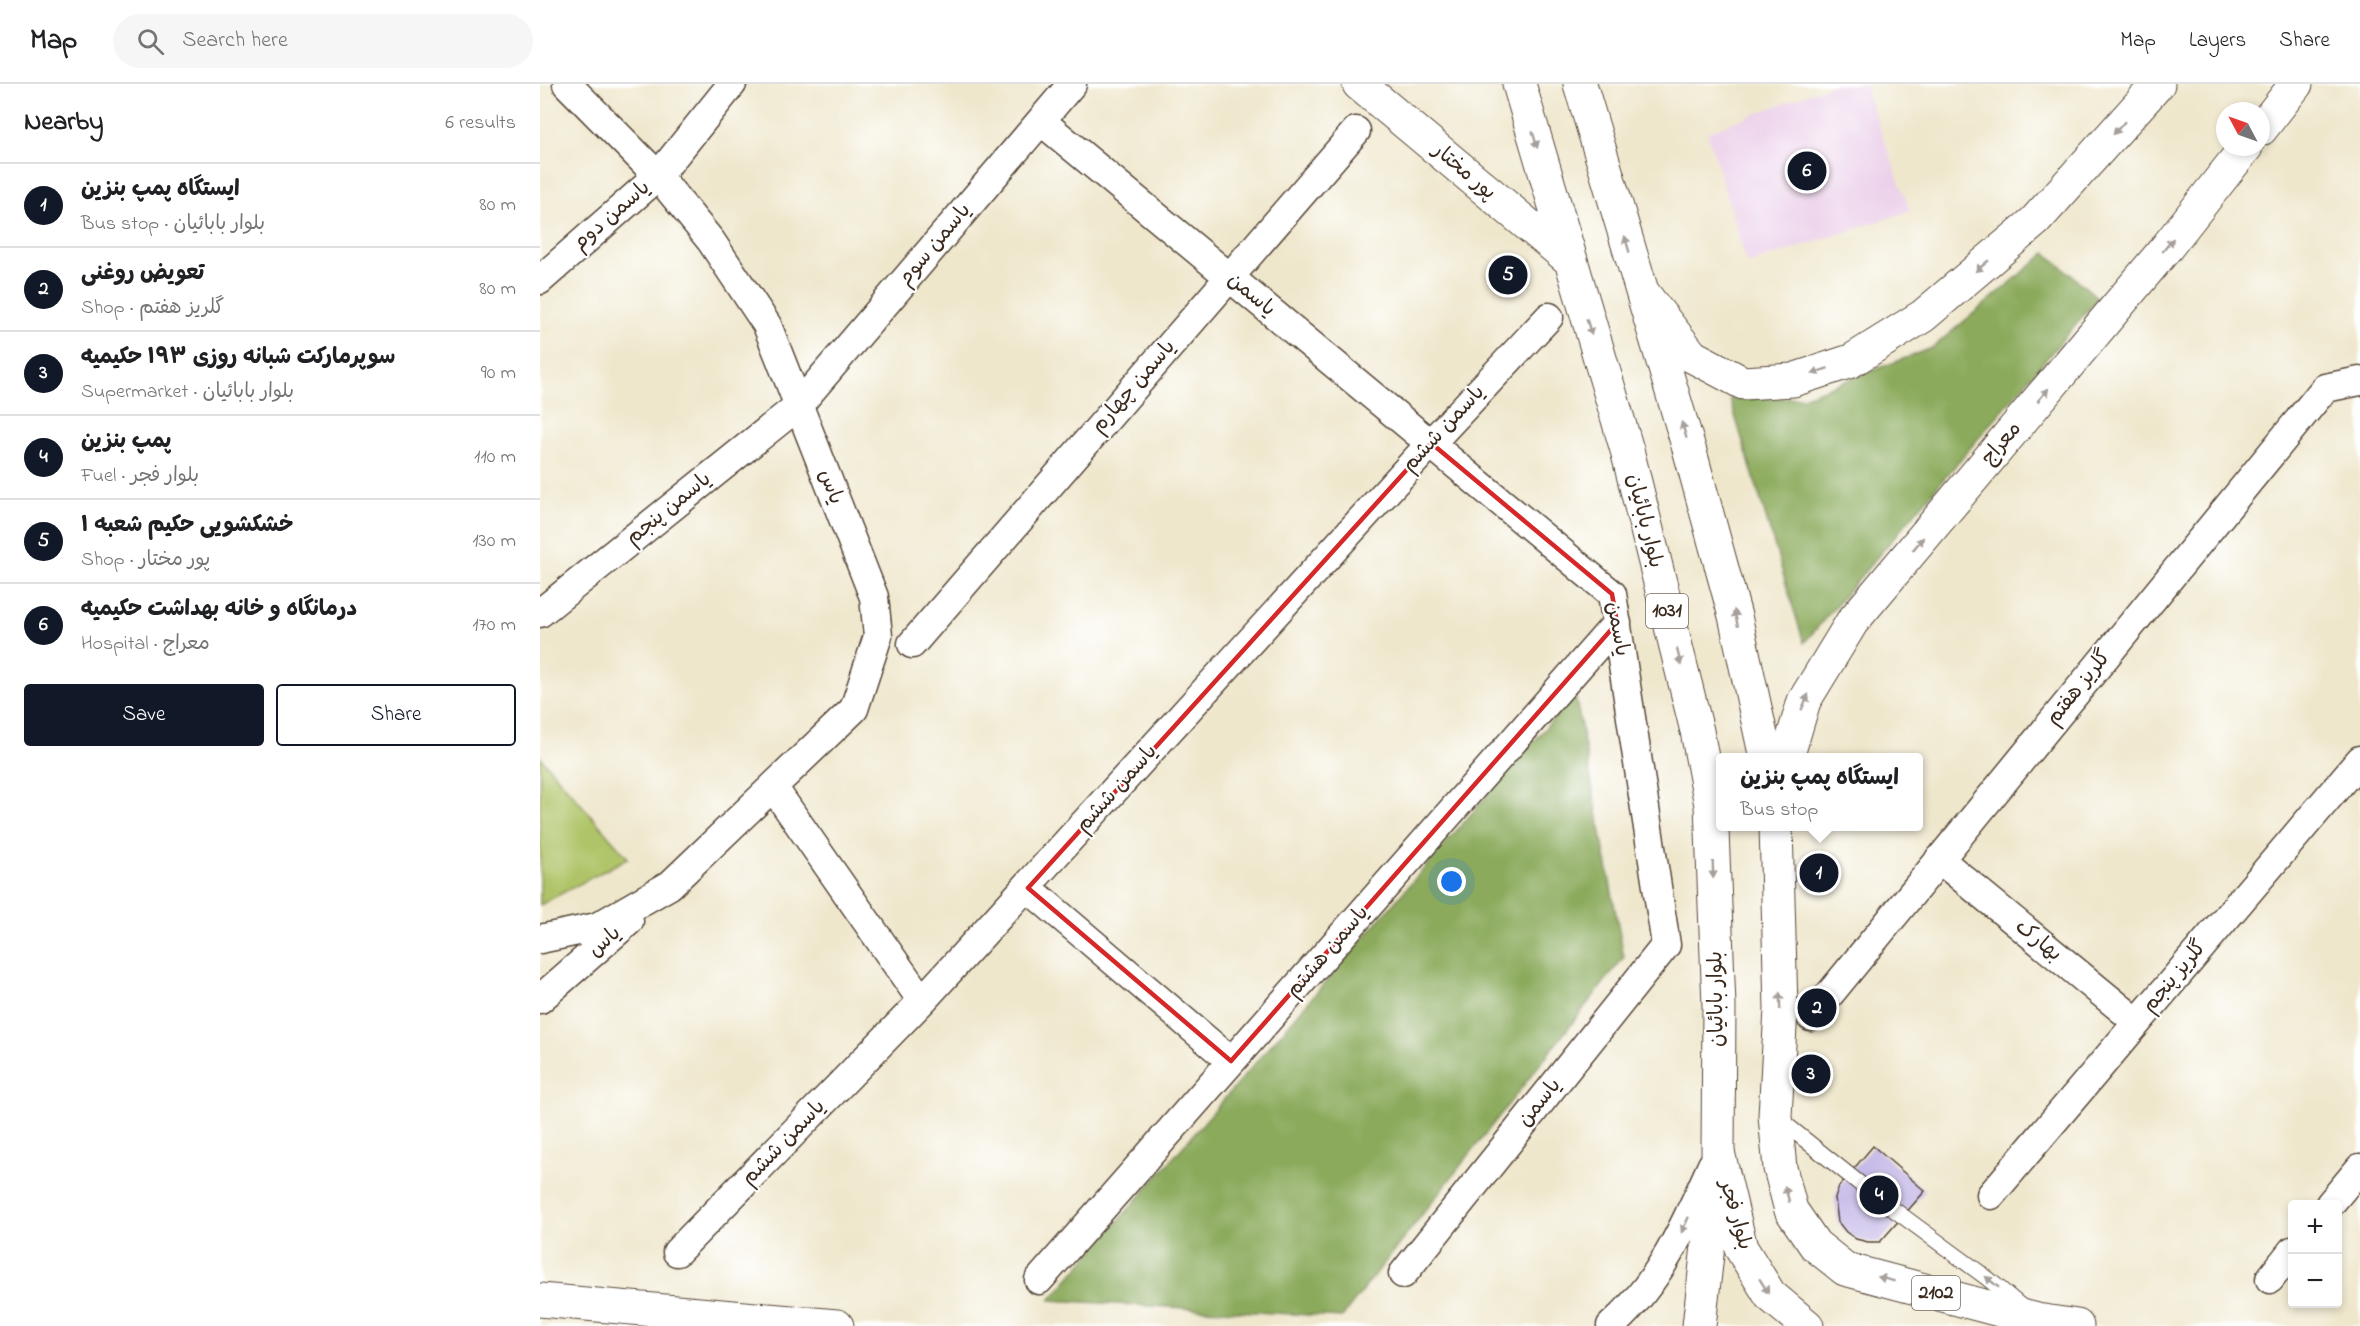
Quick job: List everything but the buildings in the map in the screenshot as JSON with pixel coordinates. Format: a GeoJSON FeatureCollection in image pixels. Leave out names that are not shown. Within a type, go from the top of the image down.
{"type":"FeatureCollection","features":[{"type":"Feature","properties":{"kind":"main road","name":"پور مختار"},"geometry":{"type":"LineString","coordinates":[[1359,84],[1569,259]]}},
{"type":"Feature","properties":{"kind":"main road","name":"بلوار بابائیان"},"geometry":{"type":"LineString","coordinates":[[1519,84],[1627,450],[1697,731],[1711,805],[1719,1006],[1718,1152],[1699,1326]]}},
{"type":"Feature","properties":{"kind":"main road"},"geometry":{"type":"LineString","coordinates":[[1580,84],[1690,452],[1735,616],[1765,753]]}},
{"type":"Feature","properties":{"kind":"main road"},"geometry":{"type":"LineString","coordinates":[[1640,290],[1692,356],[1743,383],[1794,380],[1851,361],[1923,316],[2035,221],[2158,84]]}},
{"type":"Feature","properties":{"kind":"main road"},"geometry":{"type":"LineString","coordinates":[[2270,117],[2296,84]]}},
{"type":"Feature","properties":{"kind":"main road","name":"معراج"},"geometry":{"type":"LineString","coordinates":[[1788,753],[1804,701],[1852,622],[2167,247],[2239,156]]}},
{"type":"Feature","properties":{"kind":"main road"},"geometry":{"type":"LineString","coordinates":[[1775,1116],[1781,1009],[1776,831]]}},
{"type":"Feature","properties":{"kind":"main road","name":"2102"},"geometry":{"type":"LineString","coordinates":[[1775,1116],[1780,1168],[1791,1210],[1815,1245],[1845,1269],[2037,1320],[2077,1326]]}},
{"type":"Feature","properties":{"kind":"main road","name":"بلوار فجر"},"geometry":{"type":"LineString","coordinates":[[1718,1152],[1741,1248],[1770,1295],[1807,1326]]}},
{"type":"Feature","properties":{"kind":"main road"},"geometry":{"type":"LineString","coordinates":[[540,1300],[837,1326]]}},
{"type":"Feature","properties":{"kind":"street","name":"یاس"},"geometry":{"type":"LineString","coordinates":[[540,999],[670,885],[854,709],[878,636],[874,597],[767,325],[711,241],[658,176],[567,84]]}},
{"type":"Feature","properties":{"kind":"street","name":"یاسمن دوم"},"geometry":{"type":"LineString","coordinates":[[540,280],[658,176],[732,84]]}},
{"type":"Feature","properties":{"kind":"street","name":"یاسمن سوم"},"geometry":{"type":"LineString","coordinates":[[798,405],[1072,84]]}},
{"type":"Feature","properties":{"kind":"street","name":"یاسمن"},"geometry":{"type":"LineString","coordinates":[[1041,121],[1612,594],[1666,945],[1403,1274]]}},
{"type":"Feature","properties":{"kind":"street","name":"یاسمن چهارم"},"geometry":{"type":"LineString","coordinates":[[912,644],[1356,131]]}},
{"type":"Feature","properties":{"kind":"street","name":"یاسمن ششم"},"geometry":{"type":"LineString","coordinates":[[677,1252],[922,1001],[1028,888],[1431,443],[1549,317]]}},
{"type":"Feature","properties":{"kind":"street","name":"گلریز هفتم"},"geometry":{"type":"LineString","coordinates":[[1810,1017],[2325,388],[2360,381]]}},
{"type":"Feature","properties":{"kind":"street","name":"یاسمن پنجم"},"geometry":{"type":"LineString","coordinates":[[540,613],[798,405]]}},
{"type":"Feature","properties":{"kind":"street","name":"یاسمن هشتم"},"geometry":{"type":"LineString","coordinates":[[1039,1280],[1617,623]]}},
{"type":"Feature","properties":{"kind":"street","name":"گلریز پنجم"},"geometry":{"type":"LineString","coordinates":[[1991,1195],[2360,760]]}},
{"type":"Feature","properties":{"kind":"street"},"geometry":{"type":"LineString","coordinates":[[773,787],[922,1001]]}},
{"type":"Feature","properties":{"kind":"street","name":"بهارک"},"geometry":{"type":"LineString","coordinates":[[1939,859],[2138,1022]]}},
{"type":"Feature","properties":{"kind":"street","name":"یاس"},"geometry":{"type":"LineString","coordinates":[[540,939],[597,927],[670,885]]}},
{"type":"Feature","properties":{"kind":"street"},"geometry":{"type":"LineString","coordinates":[[1028,888],[1231,1061]]}},
{"type":"Feature","properties":{"kind":"street"},"geometry":{"type":"LineString","coordinates":[[1611,1326],[1629,1311],[1675,1246],[1718,1152]]}},
{"type":"Feature","properties":{"kind":"street"},"geometry":{"type":"LineString","coordinates":[[2333,1200],[2360,1168]]}},
{"type":"Feature","properties":{"kind":"street"},"geometry":{"type":"LineString","coordinates":[[2270,1279],[2290,1254]]}},
{"type":"Feature","properties":{"kind":"lane"},"geometry":{"type":"LineString","coordinates":[[1775,1116],[1874,1194],[1987,1278],[2037,1320]]}},
{"type":"Feature","properties":{"kind":"highlighted area"},"geometry":{"type":"Polygon","coordinates":[[[1431,443],[1612,594],[1617,623],[1231,1061],[1028,888],[1431,443]]]}},
{"type":"Feature","properties":{"kind":"shaded area"},"geometry":{"type":"Polygon","coordinates":[[[1835,84],[1864,84],[1910,211],[1747,264],[1707,132],[1835,84]]]}},
{"type":"Feature","properties":{"kind":"green space"},"geometry":{"type":"Polygon","coordinates":[[[2046,253],[2098,298],[1804,643],[1730,399],[1803,397],[1932,348],[2046,253]]]}},
{"type":"Feature","properties":{"kind":"green space"},"geometry":{"type":"Polygon","coordinates":[[[1575,694],[1624,957],[1342,1317],[1050,1300],[1575,694]]]}},
{"type":"Feature","properties":{"kind":"green space"},"geometry":{"type":"Polygon","coordinates":[[[540,757],[628,858],[540,905],[540,757]]]}},
{"type":"Feature","properties":{"kind":"place","name":"درمانگاه و خانه بهداشت حکیمیه"},"geometry":{"type":"Point","coordinates":[1807,171]}},
{"type":"Feature","properties":{"kind":"place","name":"خشکشویی حکیم شعبه ۱"},"geometry":{"type":"Point","coordinates":[1508,275]}},
{"type":"Feature","properties":{"kind":"place","name":"ایستگاه پمپ بنزین"},"geometry":{"type":"Point","coordinates":[1819,873]}},
{"type":"Feature","properties":{"kind":"place","name":"تعویض روغنی"},"geometry":{"type":"Point","coordinates":[1817,1008]}},
{"type":"Feature","properties":{"kind":"place","name":"سوپرمارکت شبانه روزی ۱۹۳ حکیمیه"},"geometry":{"type":"Point","coordinates":[1811,1074]}},
{"type":"Feature","properties":{"kind":"place","name":"پمپ بنزین"},"geometry":{"type":"Point","coordinates":[1879,1195]}}]}
